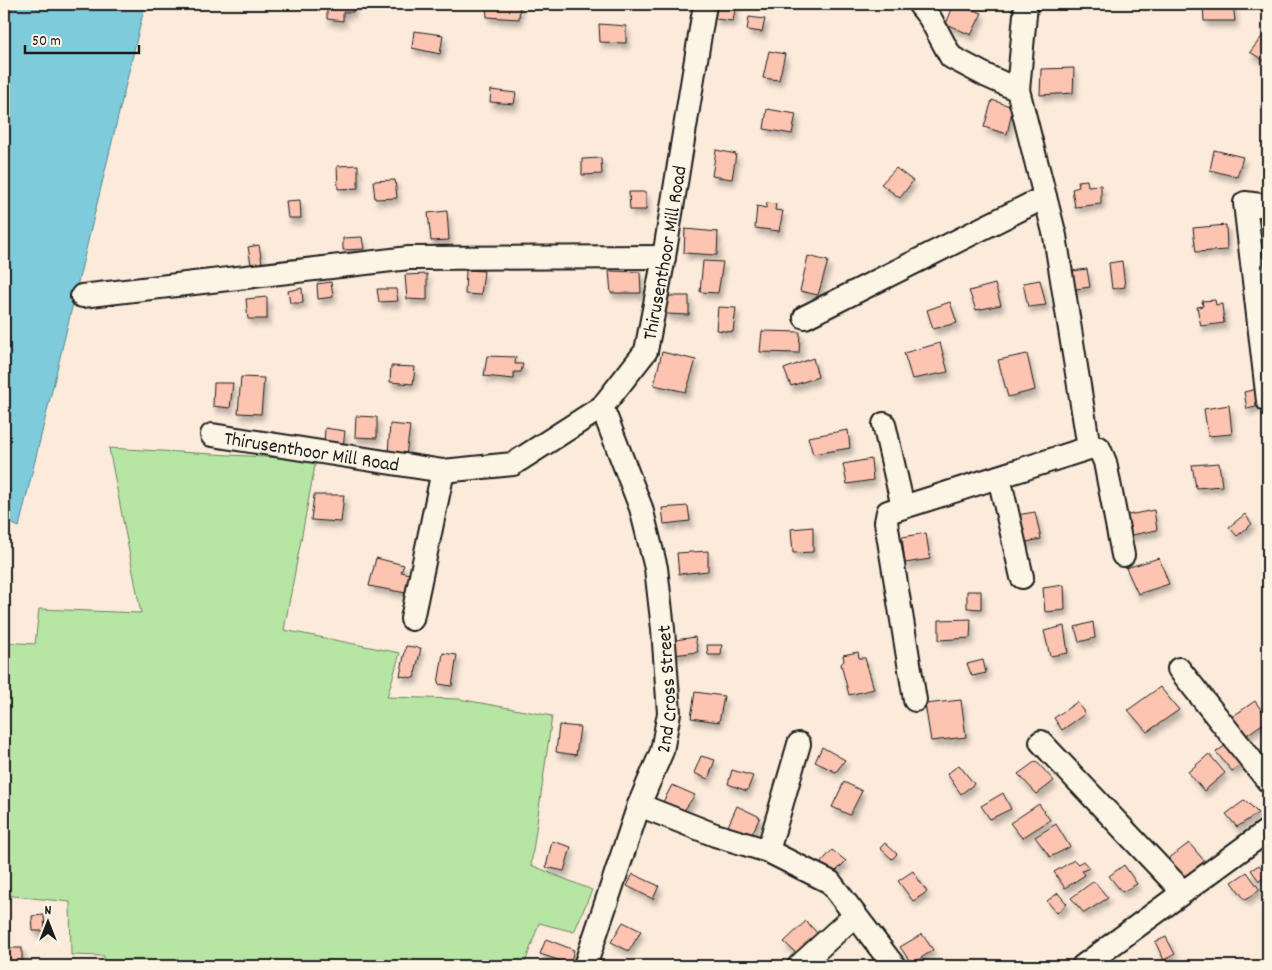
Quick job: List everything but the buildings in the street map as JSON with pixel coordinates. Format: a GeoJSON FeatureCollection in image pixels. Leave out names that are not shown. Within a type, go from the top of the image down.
{"type":"FeatureCollection","features":[{"type":"Feature","properties":{"kind":"street","name":"Thirusenthoor Mill Road"},"geometry":{"type":"LineString","coordinates":[[212,435],[443,471],[514,464],[602,407],[646,351],[664,257],[705,4]]}},
{"type":"Feature","properties":{"kind":"street"},"geometry":{"type":"LineString","coordinates":[[919,4],[930,18],[951,57],[1018,90]]}},
{"type":"Feature","properties":{"kind":"street"},"geometry":{"type":"LineString","coordinates":[[1026,4],[1018,90],[1055,236],[1089,448]]}},
{"type":"Feature","properties":{"kind":"street"},"geometry":{"type":"LineString","coordinates":[[805,317],[1046,197]]}},
{"type":"Feature","properties":{"kind":"street"},"geometry":{"type":"LineString","coordinates":[[1268,206],[1245,203],[1268,401]]}},
{"type":"Feature","properties":{"kind":"street"},"geometry":{"type":"LineString","coordinates":[[82,296],[409,258],[664,257]]}},
{"type":"Feature","properties":{"kind":"street","name":"2nd Cross Street"},"geometry":{"type":"LineString","coordinates":[[585,966],[639,805],[662,751],[668,712],[663,629],[656,568],[640,508],[602,407]]}},
{"type":"Feature","properties":{"kind":"street"},"geometry":{"type":"LineString","coordinates":[[884,424],[903,507]]}},
{"type":"Feature","properties":{"kind":"street"},"geometry":{"type":"LineString","coordinates":[[915,700],[886,522],[888,512],[1089,448],[1099,448],[1105,462],[1123,556]]}},
{"type":"Feature","properties":{"kind":"street"},"geometry":{"type":"LineString","coordinates":[[412,619],[443,471]]}},
{"type":"Feature","properties":{"kind":"street"},"geometry":{"type":"LineString","coordinates":[[998,477],[1022,577]]}},
{"type":"Feature","properties":{"kind":"street"},"geometry":{"type":"LineString","coordinates":[[1179,669],[1268,781]]}},
{"type":"Feature","properties":{"kind":"street"},"geometry":{"type":"LineString","coordinates":[[1042,742],[1183,892]]}},
{"type":"Feature","properties":{"kind":"street"},"geometry":{"type":"LineString","coordinates":[[768,851],[799,744]]}},
{"type":"Feature","properties":{"kind":"street"},"geometry":{"type":"LineString","coordinates":[[639,805],[715,835],[768,851],[830,882],[894,966]]}},
{"type":"Feature","properties":{"kind":"street"},"geometry":{"type":"LineString","coordinates":[[1083,966],[1268,830]]}},
{"type":"Feature","properties":{"kind":"street"},"geometry":{"type":"LineString","coordinates":[[799,966],[855,915]]}},
{"type":"Feature","properties":{"kind":"green space"},"geometry":{"type":"Polygon","coordinates":[[[109,448],[316,460],[284,630],[400,653],[387,697],[459,699],[552,716],[531,865],[592,890],[574,932],[539,923],[524,966],[104,966],[104,956],[71,955],[70,902],[4,895],[4,642],[35,644],[39,609],[141,613],[109,448]]]}},
{"type":"Feature","properties":{"kind":"water"},"geometry":{"type":"Polygon","coordinates":[[[4,4],[145,5],[19,527],[4,520],[4,4]]]}}]}
